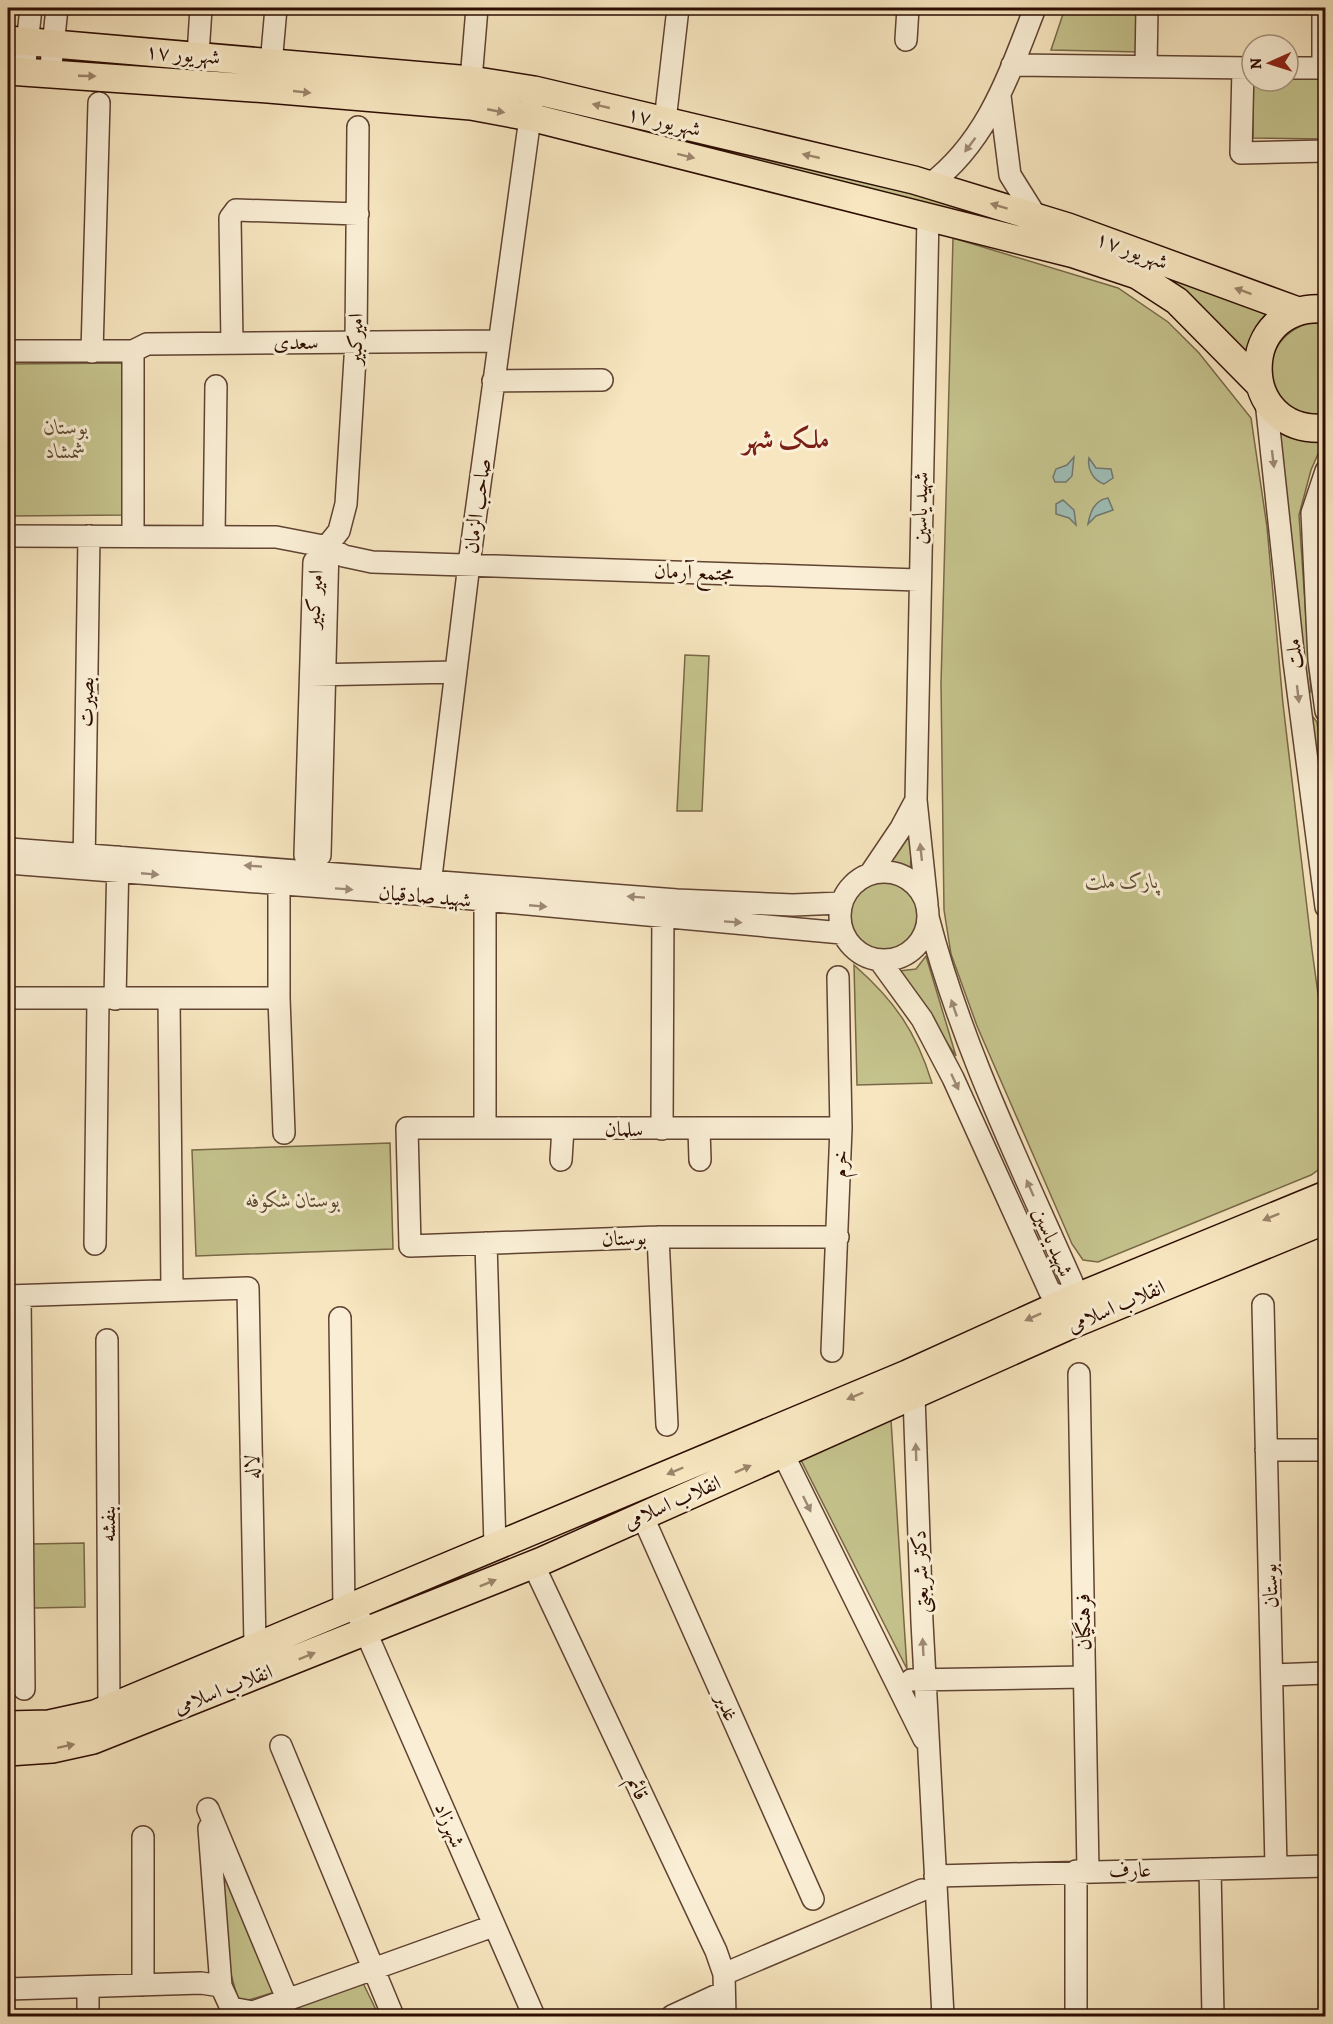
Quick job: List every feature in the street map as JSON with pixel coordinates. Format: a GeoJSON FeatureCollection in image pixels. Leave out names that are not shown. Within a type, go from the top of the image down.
{"type":"FeatureCollection","features":[{"type":"Feature","properties":{"kind":"main road","name":"۱۷ شهریور"},"geometry":{"type":"LineString","coordinates":[[17,41],[471,80],[534,90],[929,185],[1037,218],[1298,311]]}},
{"type":"Feature","properties":{"kind":"main road","name":"۱۷ شهریور"},"geometry":{"type":"LineString","coordinates":[[16,72],[268,89],[471,106],[530,117],[1074,254],[1137,275],[1177,301],[1262,392],[1277,414],[1291,423],[1307,428],[1326,428]]}},
{"type":"Feature","properties":{"kind":"main road"},"geometry":{"type":"LineString","coordinates":[[1262,392],[1257,365],[1264,340],[1282,319],[1298,311],[1326,309]]}},
{"type":"Feature","properties":{"kind":"main road","name":"انقلاب اسلامی"},"geometry":{"type":"LineString","coordinates":[[8,1752],[52,1749],[93,1740],[533,1564],[782,1452],[914,1396],[1074,1311],[1326,1195]]}},
{"type":"Feature","properties":{"kind":"main road","name":"انقلاب اسلامی"},"geometry":{"type":"LineString","coordinates":[[8,1725],[49,1724],[109,1708],[896,1378],[1326,1220]]}},
{"type":"Feature","properties":{"kind":"street"},"geometry":{"type":"LineString","coordinates":[[16,72],[17,41],[31,8]]}},
{"type":"Feature","properties":{"kind":"street"},"geometry":{"type":"LineString","coordinates":[[50,75],[57,8]]}},
{"type":"Feature","properties":{"kind":"street"},"geometry":{"type":"LineString","coordinates":[[198,55],[201,8]]}},
{"type":"Feature","properties":{"kind":"street"},"geometry":{"type":"LineString","coordinates":[[268,89],[276,8]]}},
{"type":"Feature","properties":{"kind":"street"},"geometry":{"type":"LineString","coordinates":[[471,80],[477,8]]}},
{"type":"Feature","properties":{"kind":"street"},"geometry":{"type":"LineString","coordinates":[[665,121],[678,8]]}},
{"type":"Feature","properties":{"kind":"street"},"geometry":{"type":"LineString","coordinates":[[906,40],[908,8]]}},
{"type":"Feature","properties":{"kind":"street"},"geometry":{"type":"LineString","coordinates":[[929,185],[953,167],[979,132],[1000,96],[1035,8]]}},
{"type":"Feature","properties":{"kind":"street"},"geometry":{"type":"LineString","coordinates":[[1146,66],[1147,8]]}},
{"type":"Feature","properties":{"kind":"street"},"geometry":{"type":"LineString","coordinates":[[1300,68],[1324,68],[1323,8]]}},
{"type":"Feature","properties":{"kind":"street"},"geometry":{"type":"LineString","coordinates":[[1012,65],[1240,68]]}},
{"type":"Feature","properties":{"kind":"street","name":"صاحب الزمان"},"geometry":{"type":"LineString","coordinates":[[430,887],[498,341],[534,90]]}},
{"type":"Feature","properties":{"kind":"street"},"geometry":{"type":"LineString","coordinates":[[1246,93],[1241,153],[1326,151]]}},
{"type":"Feature","properties":{"kind":"street"},"geometry":{"type":"LineString","coordinates":[[1000,96],[1010,175],[1037,218]]}},
{"type":"Feature","properties":{"kind":"street"},"geometry":{"type":"LineString","coordinates":[[92,352],[99,103]]}},
{"type":"Feature","properties":{"kind":"street","name":"امیرکبیر"},"geometry":{"type":"LineString","coordinates":[[327,547],[339,531],[346,504],[356,342],[358,127]]}},
{"type":"Feature","properties":{"kind":"street"},"geometry":{"type":"LineString","coordinates":[[232,343],[230,218],[233,212],[236,210],[358,214]]}},
{"type":"Feature","properties":{"kind":"street","name":"شهید یاسین"},"geometry":{"type":"LineString","coordinates":[[928,216],[918,580],[916,800],[927,910],[944,980],[963,1033],[1072,1282],[1074,1311]]}},
{"type":"Feature","properties":{"kind":"street","name":"سعدی"},"geometry":{"type":"LineString","coordinates":[[8,351],[132,351],[147,344],[498,341]]}},
{"type":"Feature","properties":{"kind":"street"},"geometry":{"type":"LineString","coordinates":[[132,351],[133,535]]}},
{"type":"Feature","properties":{"kind":"street"},"geometry":{"type":"LineString","coordinates":[[493,381],[602,381]]}},
{"type":"Feature","properties":{"kind":"street"},"geometry":{"type":"LineString","coordinates":[[214,536],[216,386]]}},
{"type":"Feature","properties":{"kind":"street","name":"ملت"},"geometry":{"type":"LineString","coordinates":[[1262,392],[1326,907]]}},
{"type":"Feature","properties":{"kind":"street","name":"ملت"},"geometry":{"type":"LineString","coordinates":[[1325,705],[1319,660],[1312,513],[1326,471]]}},
{"type":"Feature","properties":{"kind":"street","name":"مجتمع آرمان"},"geometry":{"type":"LineString","coordinates":[[8,536],[276,537],[327,547],[356,560],[918,580]]}},
{"type":"Feature","properties":{"kind":"street","name":"بصیرت"},"geometry":{"type":"LineString","coordinates":[[84,861],[89,536]]}},
{"type":"Feature","properties":{"kind":"street","name":"امیر کبیر"},"geometry":{"type":"LineString","coordinates":[[318,675],[320,855],[312,859],[305,855],[327,547]]}},
{"type":"Feature","properties":{"kind":"street"},"geometry":{"type":"LineString","coordinates":[[318,675],[456,672]]}},
{"type":"Feature","properties":{"kind":"street","name":"شهید یاسین"},"geometry":{"type":"LineString","coordinates":[[870,874],[901,828],[916,800]]}},
{"type":"Feature","properties":{"kind":"street","name":"شهید صادقیان"},"geometry":{"type":"LineString","coordinates":[[8,849],[84,861],[430,887],[663,908],[842,933]]}},
{"type":"Feature","properties":{"kind":"street","name":"شهید صادقیان"},"geometry":{"type":"LineString","coordinates":[[8,863],[84,861]]}},
{"type":"Feature","properties":{"kind":"street"},"geometry":{"type":"LineString","coordinates":[[95,1244],[106,999],[118,864]]}},
{"type":"Feature","properties":{"kind":"street","name":"شهید یاسین"},"geometry":{"type":"LineString","coordinates":[[841,903],[847,890],[857,880],[881,872],[904,876],[914,884],[927,910],[926,932],[919,944],[908,954],[895,960],[880,961],[855,951],[842,933]]}},
{"type":"Feature","properties":{"kind":"street"},"geometry":{"type":"LineString","coordinates":[[279,876],[279,998],[284,1133]]}},
{"type":"Feature","properties":{"kind":"street"},"geometry":{"type":"LineString","coordinates":[[485,893],[485,1127]]}},
{"type":"Feature","properties":{"kind":"street"},"geometry":{"type":"LineString","coordinates":[[841,903],[842,933]]}},
{"type":"Feature","properties":{"kind":"street","name":"شهید صادقیان"},"geometry":{"type":"LineString","coordinates":[[663,908],[841,903]]}},
{"type":"Feature","properties":{"kind":"street"},"geometry":{"type":"LineString","coordinates":[[662,1129],[663,908]]}},
{"type":"Feature","properties":{"kind":"street","name":"شهید یاسین"},"geometry":{"type":"LineString","coordinates":[[880,961],[922,1019],[953,1078],[1050,1292],[1074,1311]]}},
{"type":"Feature","properties":{"kind":"street","name":"خرم"},"geometry":{"type":"LineString","coordinates":[[832,1351],[841,1128],[838,977]]}},
{"type":"Feature","properties":{"kind":"street"},"geometry":{"type":"LineString","coordinates":[[8,998],[279,998]]}},
{"type":"Feature","properties":{"kind":"street"},"geometry":{"type":"LineString","coordinates":[[24,1689],[14,1490],[14,1296],[172,1290],[169,999]]}},
{"type":"Feature","properties":{"kind":"street","name":"سلمان"},"geometry":{"type":"LineString","coordinates":[[410,1246],[407,1128],[841,1128]]}},
{"type":"Feature","properties":{"kind":"street"},"geometry":{"type":"LineString","coordinates":[[561,1160],[563,1128]]}},
{"type":"Feature","properties":{"kind":"street"},"geometry":{"type":"LineString","coordinates":[[699,1129],[700,1160]]}},
{"type":"Feature","properties":{"kind":"street"},"geometry":{"type":"LineString","coordinates":[[658,1237],[667,1425]]}},
{"type":"Feature","properties":{"kind":"street","name":"بوستان"},"geometry":{"type":"LineString","coordinates":[[410,1246],[658,1237],[838,1237]]}},
{"type":"Feature","properties":{"kind":"street"},"geometry":{"type":"LineString","coordinates":[[486,1243],[495,1545]]}},
{"type":"Feature","properties":{"kind":"street","name":"لاله"},"geometry":{"type":"LineString","coordinates":[[172,1290],[248,1288],[255,1646]]}},
{"type":"Feature","properties":{"kind":"street","name":"بوستان"},"geometry":{"type":"LineString","coordinates":[[1263,1305],[1276,1867]]}},
{"type":"Feature","properties":{"kind":"street"},"geometry":{"type":"LineString","coordinates":[[340,1318],[349,1607]]}},
{"type":"Feature","properties":{"kind":"street","name":"بنفشه"},"geometry":{"type":"LineString","coordinates":[[107,1340],[109,1708]]}},
{"type":"Feature","properties":{"kind":"street","name":"فرهنگیان"},"geometry":{"type":"LineString","coordinates":[[1077,2016],[1082,1871],[1084,1677],[1079,1374]]}},
{"type":"Feature","properties":{"kind":"street","name":"دکتر شریعتی"},"geometry":{"type":"LineString","coordinates":[[914,1396],[929,1747],[929,1883],[943,2016]]}},
{"type":"Feature","properties":{"kind":"street"},"geometry":{"type":"LineString","coordinates":[[1266,1450],[1326,1450]]}},
{"type":"Feature","properties":{"kind":"street","name":"دکتر شریعتی"},"geometry":{"type":"LineString","coordinates":[[782,1452],[929,1747]]}},
{"type":"Feature","properties":{"kind":"street","name":"غدیر"},"geometry":{"type":"LineString","coordinates":[[642,1515],[813,1899]]}},
{"type":"Feature","properties":{"kind":"street","name":"قائم"},"geometry":{"type":"LineString","coordinates":[[533,1564],[716,1951],[724,1983],[725,2016]]}},
{"type":"Feature","properties":{"kind":"street","name":"شهرزاد"},"geometry":{"type":"LineString","coordinates":[[349,1607],[367,1632],[534,2016]]}},
{"type":"Feature","properties":{"kind":"street"},"geometry":{"type":"LineString","coordinates":[[1272,1675],[1326,1673]]}},
{"type":"Feature","properties":{"kind":"street"},"geometry":{"type":"LineString","coordinates":[[895,1680],[1084,1677]]}},
{"type":"Feature","properties":{"kind":"street"},"geometry":{"type":"LineString","coordinates":[[281,1746],[393,2016]]}},
{"type":"Feature","properties":{"kind":"street"},"geometry":{"type":"LineString","coordinates":[[288,2001],[208,1809],[220,1986],[230,2012],[253,2012],[288,2001],[494,1926]]}},
{"type":"Feature","properties":{"kind":"street"},"geometry":{"type":"LineString","coordinates":[[143,1837],[143,1985]]}},
{"type":"Feature","properties":{"kind":"street","name":"عارف"},"geometry":{"type":"LineString","coordinates":[[672,2016],[724,1983],[929,1883],[1082,1871],[1326,1866]]}},
{"type":"Feature","properties":{"kind":"street"},"geometry":{"type":"LineString","coordinates":[[1210,1869],[1213,2016]]}},
{"type":"Feature","properties":{"kind":"street"},"geometry":{"type":"LineString","coordinates":[[8,1989],[201,1983],[220,1986]]}},
{"type":"Feature","properties":{"kind":"street"},"geometry":{"type":"LineString","coordinates":[[88,1987],[88,2016]]}},
{"type":"Feature","properties":{"kind":"green space"},"geometry":{"type":"Polygon","coordinates":[[[1065,8],[1141,8],[1140,52],[1051,50],[1065,8]]]}},
{"type":"Feature","properties":{"kind":"green space"},"geometry":{"type":"Polygon","coordinates":[[[1300,78],[1325,78],[1325,139],[1253,138],[1253,93],[1300,93],[1300,78]]]}},
{"type":"Feature","properties":{"kind":"green space"},"geometry":{"type":"Polygon","coordinates":[[[561,107],[1014,219],[1278,313],[1247,360],[1175,288],[553,110],[561,107]]]}},
{"type":"Feature","properties":{"kind":"green space","name":"پارک ملت"},"geometry":{"type":"Polygon","coordinates":[[[953,238],[1118,288],[1168,322],[1199,353],[1251,418],[1267,527],[1283,704],[1325,1045],[1325,1165],[1311,1175],[1098,1262],[1083,1260],[1072,1244],[977,1026],[951,954],[944,910],[941,684],[953,238]]]}},
{"type":"Feature","properties":{"kind":"green space"},"geometry":{"type":"Polygon","coordinates":[[[1308,323],[1325,323],[1325,413],[1305,413],[1290,407],[1278,395],[1272,380],[1271,364],[1276,348],[1289,334],[1308,323]]]}},
{"type":"Feature","properties":{"kind":"green space","name":"بوستان شمشاد"},"geometry":{"type":"Polygon","coordinates":[[[123,363],[126,515],[8,516],[8,364],[123,363]]]}},
{"type":"Feature","properties":{"kind":"green space"},"geometry":{"type":"Polygon","coordinates":[[[1275,423],[1325,438],[1311,470],[1299,515],[1311,692],[1306,693],[1303,689],[1282,453],[1275,423]]]}},
{"type":"Feature","properties":{"kind":"green space"},"geometry":{"type":"Polygon","coordinates":[[[685,655],[709,656],[702,811],[677,811],[685,655]]]}},
{"type":"Feature","properties":{"kind":"green space"},"geometry":{"type":"Polygon","coordinates":[[[1313,717],[1317,722],[1326,785],[1325,848],[1308,719],[1313,717]]]}},
{"type":"Feature","properties":{"kind":"green space"},"geometry":{"type":"Polygon","coordinates":[[[913,817],[910,875],[899,867],[886,865],[913,817]]]}},
{"type":"Feature","properties":{"kind":"green space"},"geometry":{"type":"Polygon","coordinates":[[[891,878],[904,884],[915,895],[921,908],[919,931],[904,948],[891,954],[875,954],[862,948],[847,931],[845,908],[851,895],[868,880],[891,878]]]}},
{"type":"Feature","properties":{"kind":"green space"},"geometry":{"type":"Polygon","coordinates":[[[926,956],[956,1056],[898,971],[916,969],[926,956]]]}},
{"type":"Feature","properties":{"kind":"green space"},"geometry":{"type":"Polygon","coordinates":[[[854,965],[881,991],[902,1018],[919,1048],[932,1083],[857,1085],[854,965]]]}},
{"type":"Feature","properties":{"kind":"green space","name":"بوستان شکوفه"},"geometry":{"type":"Polygon","coordinates":[[[390,1143],[393,1249],[196,1256],[192,1150],[390,1143]]]}},
{"type":"Feature","properties":{"kind":"green space"},"geometry":{"type":"Polygon","coordinates":[[[891,1420],[907,1669],[801,1460],[891,1420]]]}},
{"type":"Feature","properties":{"kind":"green space"},"geometry":{"type":"Polygon","coordinates":[[[84,1543],[85,1607],[33,1608],[32,1544],[84,1543]]]}},
{"type":"Feature","properties":{"kind":"green space"},"geometry":{"type":"Polygon","coordinates":[[[217,1851],[275,1992],[239,2003],[227,1960],[217,1851]]]}},
{"type":"Feature","properties":{"kind":"green space"},"geometry":{"type":"Polygon","coordinates":[[[363,1983],[379,2016],[266,2016],[363,1983]]]}},
{"type":"Feature","properties":{"kind":"water"},"geometry":{"type":"Polygon","coordinates":[[[1074,457],[1072,476],[1066,482],[1055,482],[1053,477],[1056,469],[1067,465],[1074,457]]]}},
{"type":"Feature","properties":{"kind":"water"},"geometry":{"type":"Polygon","coordinates":[[[1089,458],[1096,468],[1111,469],[1113,478],[1104,484],[1097,480],[1090,470],[1089,458]]]}},
{"type":"Feature","properties":{"kind":"water"},"geometry":{"type":"Polygon","coordinates":[[[1108,498],[1113,510],[1096,516],[1088,524],[1096,504],[1108,498]]]}},
{"type":"Feature","properties":{"kind":"water"},"geometry":{"type":"Polygon","coordinates":[[[1063,500],[1074,510],[1076,525],[1069,518],[1056,514],[1056,504],[1063,500]]]}},
{"type":"Feature","properties":{"kind":"district","name":"ملک شهر"},"geometry":{"type":"Point","coordinates":[786,439]}}]}
